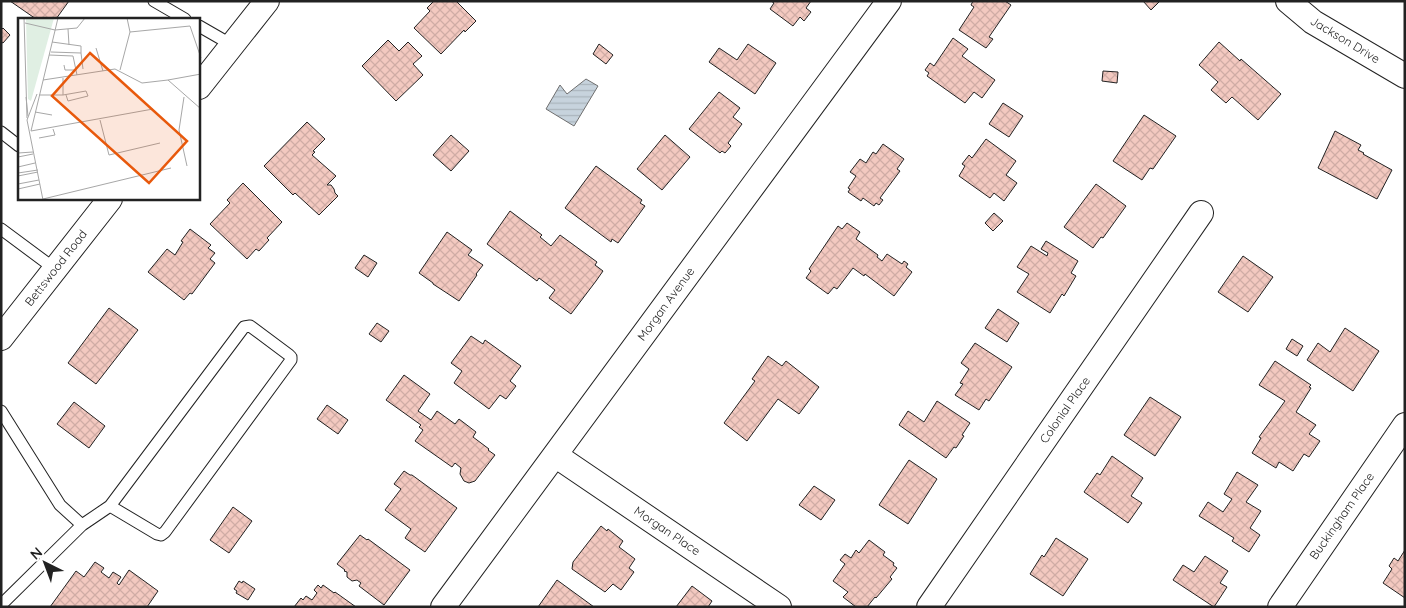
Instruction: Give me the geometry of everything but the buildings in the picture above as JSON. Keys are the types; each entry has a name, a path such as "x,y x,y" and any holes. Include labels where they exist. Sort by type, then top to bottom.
{"street":[{"path":"200,85 267,1"},
{"name":"Morgan Avenue","path":"443,607 889,1"},
{"name":"Jackson Drive","path":"1288,1 1313,22 1405,76"},
{"name":"Bettswood Road","path":"1,338 109,200"},
{"name":"Colonial Place","path":"929,607 1201,213"},
{"name":"Buckingham Place","path":"1280,607 1405,425"},
{"name":"Morgan Place","path":"555,455 778,607"}],"lane":[{"path":"154,1 183,18"},
{"path":"200,27 232,44"},
{"path":"1,132 18,145"},
{"path":"3,233 55,269"},
{"path":"1,605 82,525 110,506 244,327 250,326 289,354 291,360 165,532 161,535 158,534 110,506"},
{"path":"1,411 60,505 82,525"}],"shaded area":[{"path":"586,79 598,86 574,126 546,109 560,85 567,94"}]}
